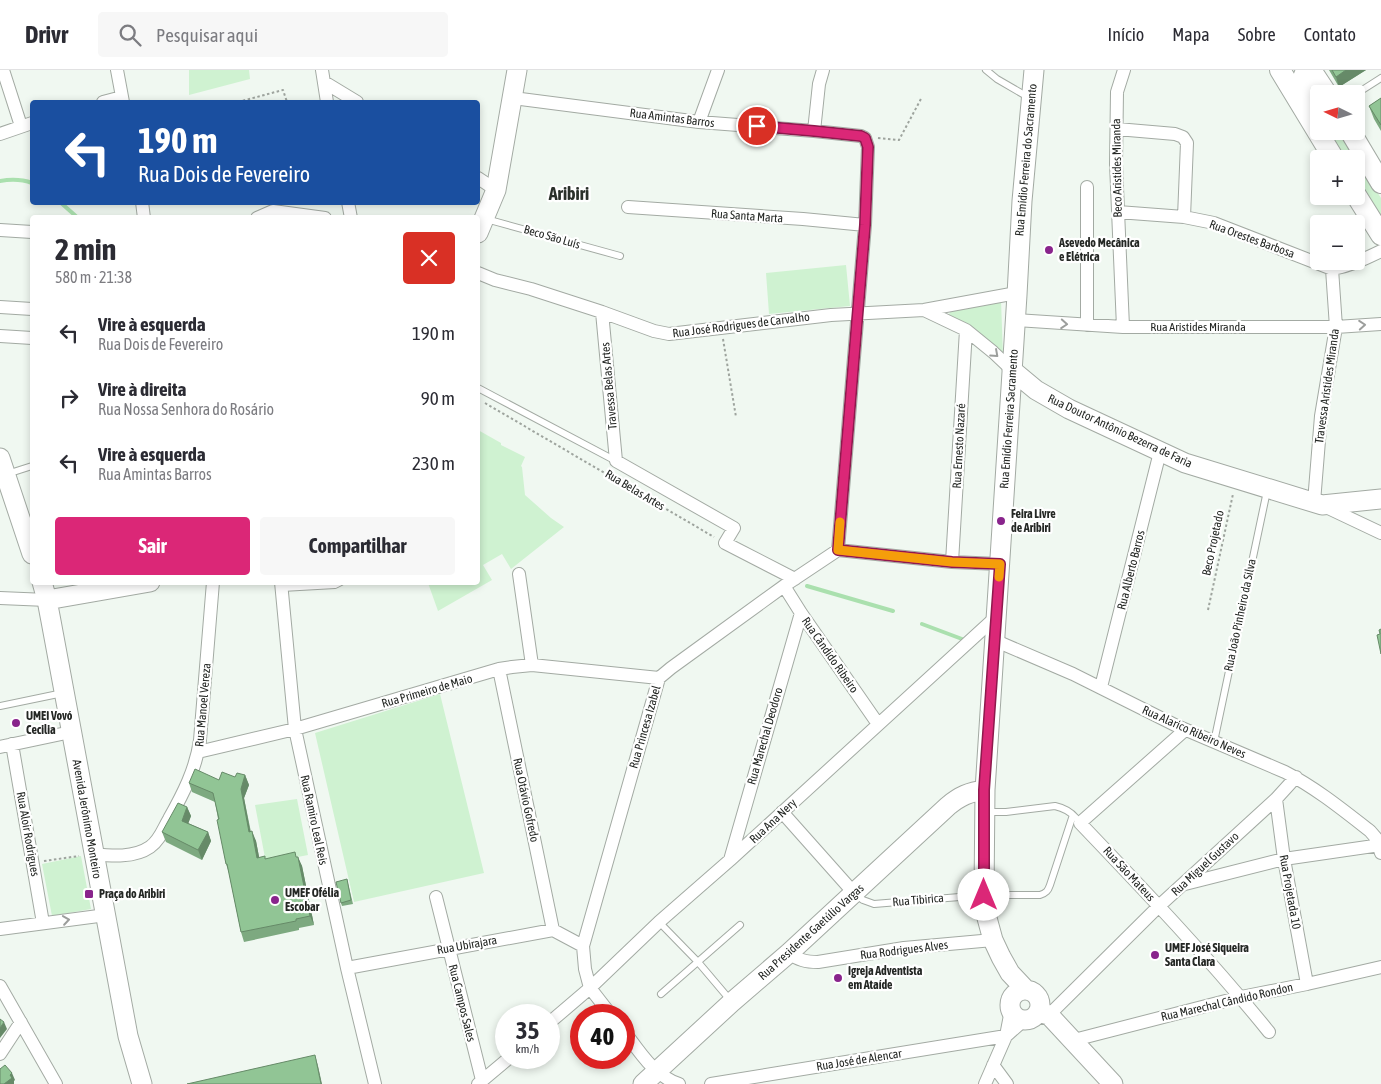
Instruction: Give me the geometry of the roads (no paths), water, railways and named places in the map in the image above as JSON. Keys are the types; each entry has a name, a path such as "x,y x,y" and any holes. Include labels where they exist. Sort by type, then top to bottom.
{"main road":[{"path":"1280,70 1329,150"},
{"path":"1300,103 1301,81 1307,70"},
{"path":"1312,70 1321,85"},
{"path":"1355,140 1381,183"},
{"path":"1363,205 1381,235"}],"street":[{"path":"0,134 27,125 3,70"},
{"path":"117,70 122,100"},
{"path":"481,226 496,190 517,70"},
{"path":"699,122 718,70"},
{"path":"814,131 819,84 823,70"},
{"name":"Rua Emídio Ferreira do Sacramento","path":"1019,250 1034,70"},
{"name":"Beco Aristides Miranda","path":"1123,327 1116,164 1117,92 1124,70"},
{"path":"323,76 327,100"},
{"path":"323,76 354,100"},
{"name":"Rua Amintas Barros","path":"513,98 699,122 861,136 865,138 868,147 865,225"},
{"path":"1117,129 1183,136 1187,143 1184,217"},
{"path":"480,179 496,190"},
{"path":"1087,186 1087,325"},
{"name":"Rua Santa Marta","path":"628,207 865,225"},
{"path":"264,215 273,211 303,215"},
{"name":"Rua Orestes Barbosa","path":"1118,212 1184,217 1214,224 1310,261"},
{"path":"865,225 838,550 952,562 1000,564"},
{"path":"0,230 30,232"},
{"name":"Rua Emídio Ferreira Sacramento","path":"1019,250 984,790 984,895 987,918 993,940 1027,1008"},
{"path":"1365,258 1381,251"},
{"name":"Travessa Aristides Miranda","path":"1318,504 1321,416 1336,327 1332,270"},
{"name":"Rua José Rodrigues de Carvalho","path":"480,274 602,312 654,331 669,334 857,312 924,310 1011,294 1017,295"},
{"path":"949,322 945,311 952,304"},
{"path":"0,307 30,309"},
{"name":"Rua José Rodrigues de Carvalho","path":"924,310 966,330 1012,370"},
{"name":"Travessa Belas Artes","path":"602,312 616,460"},
{"name":"Rua Aristides Miranda","path":"1015,320 1123,327 1336,327 1381,324"},
{"name":"Rua Ernesto Nazaré","path":"952,562 966,330"},
{"path":"0,336 30,338"},
{"name":"Rua Doutor Antônio Bezerra de Faria","path":"1012,370 1036,390 1069,409 1186,463 1318,504 1380,498"},
{"name":"Rua Alberto Barros","path":"1101,687 1160,452"},
{"name":"Rua Belas Artes","path":"616,460 734,528 725,543 789,583"},
{"path":"4,475 30,548"},
{"path":"1318,504 1381,534"},
{"name":"Rua Princesa Izabel","path":"590,988 585,969 583,946 659,678 670,668 838,550"},
{"path":"519,574 532,665"},
{"name":"Rua Cândido Ribeiro","path":"789,583 801,613 878,724"},
{"path":"0,598 44,591 115,585"},
{"name":"Rua Manoel Vereza","path":"93,854 122,856 138,853 149,848 159,840 188,783 198,752 213,585"},
{"name":"Rua Ramiro Leal Reis","path":"282,585 294,730 375,1084"},
{"name":"Avenida Jerônimo Monteiro","path":"44,591 128,1036 142,1084"},
{"name":"Rua Marechal Deodoro","path":"730,860 801,613"},
{"name":"Rua Ana Nery","path":"560,1014 996,617"},
{"name":"Rua Alarico Ribeiro Neves","path":"994,642 1003,644 1073,674 1185,730 1296,777 1315,788 1370,831 1376,838 1380,848"},
{"name":"Rua Primeiro de Maio","path":"198,752 294,730 512,667 532,665 659,678"},
{"name":"Rua Otávio Gofredo","path":"499,670 553,930"},
{"path":"1077,819 1185,730"},
{"path":"6,745 71,732"},
{"name":"Rua Aloir Rodrigues","path":"6,745 33,863 43,923"},
{"name":"Rua Miguel Gustavo","path":"1027,1008 1159,906 1276,799 1296,777"},
{"name":"Rua Presidente Gaetúlio Vargas","path":"650,1078 960,796 973,791 984,790"},
{"name":"Rua Projetada 10","path":"1276,799 1284,859 1307,984"},
{"path":"782,812 854,893"},
{"name":"Rua São Mateus","path":"1077,819 1159,906 1241,997 1269,1032"},
{"path":"1183,884 1284,859 1380,848"},
{"name":"Rua Campos Sales","path":"436,897 480,1082"},
{"path":"0,930 106,914"},
{"path":"553,930 583,946"},
{"name":"Rua Ubirajara","path":"347,968 553,930"},
{"name":"Rua Rodrigues Alves","path":"789,953 806,962 818,962 904,948 993,940"},
{"name":"Rua Marechal Cândido Rondon","path":"1074,1040 1241,997 1381,967"},
{"path":"0,986 56,1084"},
{"path":"590,988 602,1004"},
{"path":"985,1084 1006,1036 1027,1008 1074,1040 1113,1084"},
{"path":"0,1054 21,1022"},
{"name":"Rua José de Alencar","path":"712,1084 1006,1036"},
{"path":"635,1051 650,1078 678,1084"},
{"path":"993,1065 1007,1084"},
{"path":"480,1082 496,1069"}],"lane":[{"path":"986,70 997,79 1032,98"},
{"path":"1365,88 1381,78"},
{"name":"Beco São Luís","path":"481,226 620,256"},
{"name":"Rua Belas Artes","path":"480,389 616,460"},
{"path":"4,475 30,467"},
{"name":"Rua João Pinheiro da Silva","path":"1214,742 1268,489"},
{"path":"282,585 335,585"},
{"path":"0,706 64,693"},
{"path":"984,812 1006,812 1055,806 1069,811 1077,819"},
{"name":"Rua Tibirica","path":"854,893 863,900 874,904 984,895 1040,894 1047,891 1077,819"},
{"path":"659,922 698,962 732,1002"},
{"path":"661,994 740,925"}],"waterway":[{"path":"0,181 16,180 30,182"},
{"path":"63,205 75,215"},
{"path":"807,586 893,611"},
{"path":"922,624 962,639"}],"place":[{"name":"Asevedo Mecânica e Elétrica","path":"1049,250"},
{"name":"Feira Livre de Aribiri","path":"1001,521"},
{"name":"UMEI Vovó Cecilia","path":"16,723"},
{"name":"Praça do Aribiri","path":"89,894"},
{"name":"UMEF Ofélia Escobar","path":"275,900"},
{"name":"UMEF José Siqueira Santa Clara","path":"1155,955"},
{"name":"Igreja Adventista em Ataíde","path":"838,978"}],"district":[{"name":"Aribiri","path":"569,193"}]}
